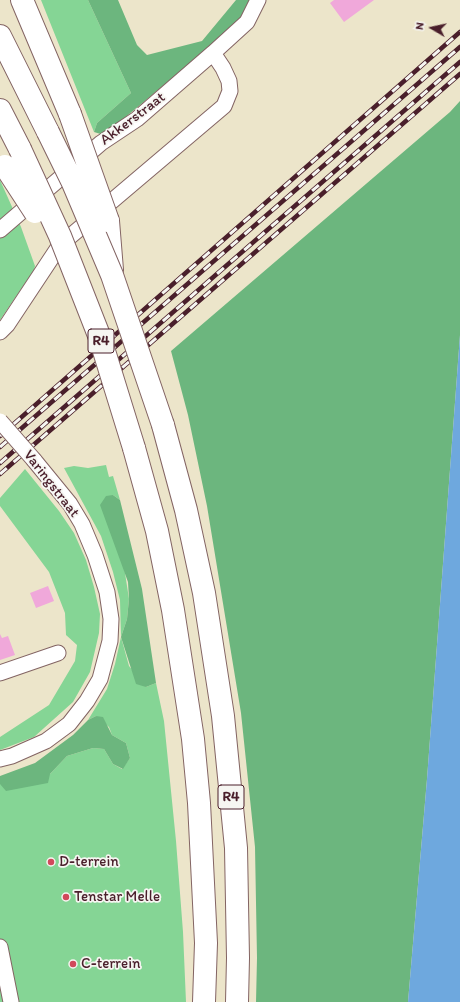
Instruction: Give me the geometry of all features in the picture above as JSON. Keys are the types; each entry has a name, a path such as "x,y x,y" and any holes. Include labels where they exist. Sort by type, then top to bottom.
{"highway":[{"path":"22,0 70,114 108,221 112,275"},
{"name":"R4","path":"0,36 73,183 112,275 163,425 186,510 204,593 223,716 236,848 238,958 237,1002"},
{"name":"R4","path":"0,110 20,149 60,236 100,338 134,448 157,531 173,610 193,740 199,803 206,935 204,1002"},
{"path":"3,163 36,212 60,236"}],"street":[{"name":"Akkerstraat","path":"0,230 101,143 137,119 213,53 247,22 258,0"},
{"path":"0,332 7,325 60,245 224,106 230,92 229,81 223,68 213,53"},
{"name":"Varingstraat","path":"0,421 70,504 82,524 95,555 107,592 111,619 110,641 100,679 87,701 69,724 46,741 12,756 0,759"},
{"path":"0,673 58,653"},
{"path":"0,948 11,1002"}],"green space":[{"path":"41,0 88,0 131,93 97,123 94,132"},
{"path":"88,0 118,0 137,45 147,55 202,41 236,0 251,0 241,19 224,35 104,135 94,132 97,123 131,93"},
{"path":"460,101 460,335 427,779 408,1002 256,1002 257,958 255,847 241,713 207,506 188,415 171,351 450,112"},
{"path":"0,180 21,227 35,266 34,270 0,320"},
{"path":"106,465 109,477 113,476 120,500 113,495 129,599 127,619 121,637 120,600 113,572 101,536 64,468 74,466 88,468"},
{"path":"25,469 59,511 74,533 86,560 94,587 100,614 99,633 90,672 73,702 34,737 0,750 0,737 49,705 75,661 77,645 66,635 65,613 49,572 0,506 0,498"},
{"path":"113,495 120,500 142,589 156,683 146,687 136,684 121,637 127,619 129,599 128,582 100,505 106,496"},
{"name":"Tenstar Melle","path":"121,637 129,666 146,687 156,683 164,721 176,841 183,932 186,1002 0,1002 0,784 50,774 67,756 93,748 104,749 113,764 122,769 130,758 126,743 112,735 109,727 96,716 88,720 107,689 115,664"},
{"path":"96,716 103,717 112,735 126,743 130,758 123,769 113,764 104,749 93,748 67,756 50,774 48,783 6,791 0,784 0,776 35,763 73,735 88,720"}],"water":[{"path":"460,335 460,1002 408,1002 427,779"}],"building":[{"path":"334,0 374,0 344,22 330,3"},
{"path":"48,586 54,601 36,608 30,593"},
{"path":"0,634 2,638 8,636 15,655 0,660"}],"railway":[{"path":"0,436 460,32"},
{"path":"0,447 460,47"},
{"path":"0,463 460,62"},
{"path":"0,474 460,74"}],"place":[{"name":"D-terrein","path":"51,862"},
{"name":"Tenstar Melle","path":"66,897"},
{"name":"C-terrein","path":"73,964"}]}
